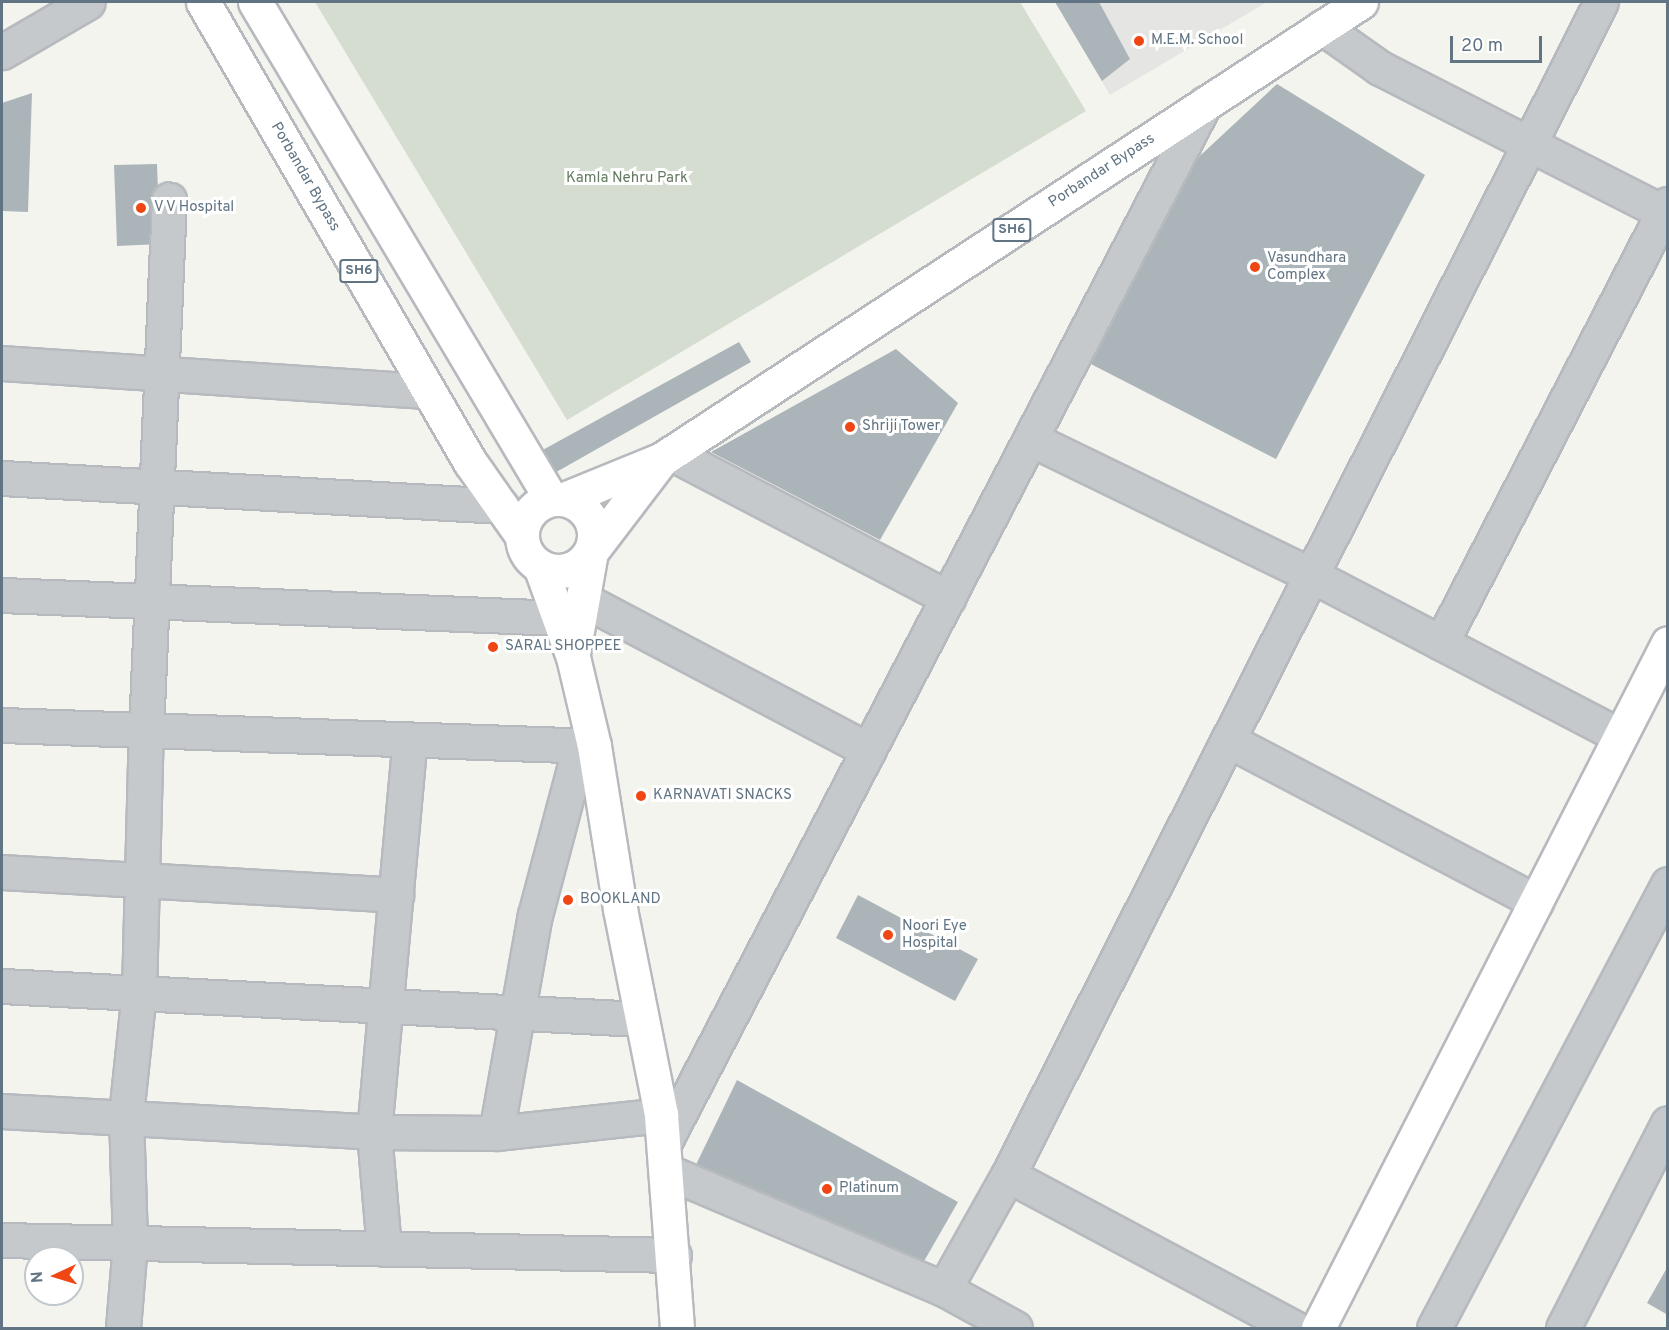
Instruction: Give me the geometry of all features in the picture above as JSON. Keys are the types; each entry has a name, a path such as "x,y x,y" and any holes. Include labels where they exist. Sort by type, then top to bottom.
{"main road":[{"name":"Porbandar Bypass","path":"203,2 470,462 522,536"},
{"path":"255,2 558,499 584,510 591,519 594,530 591,552 571,608 573,657 587,746 664,1143 674,1255 677,1329"},
{"name":"Porbandar Bypass","path":"667,456 1361,2"},
{"name":"SH6","path":"667,456 591,552 573,569 562,572 540,566 530,559 522,536 530,512 667,456"},
{"path":"540,566 571,608"},
{"path":"1318,1329 1668,643"}],"street":[{"path":"2,52 88,2"},
{"path":"944,1289 1008,1175 1600,2"},
{"path":"1322,27 1380,68 1666,210 1441,643"},
{"path":"664,1143 1205,103"},
{"path":"123,1329 130,1242 126,1115 139,992 146,731 169,199"},
{"path":"2,363 428,391"},
{"path":"1030,439 1311,575 1620,736"},
{"path":"667,456 948,598"},
{"path":"2,478 501,506"},
{"path":"2,595 151,601 571,608 869,750"},
{"path":"2,725 587,746 535,915 496,1133"},
{"path":"384,1249 374,1132 411,740"},
{"path":"1228,740 1536,902"},
{"path":"2,872 396,895"},
{"path":"1434,1329 1668,884"},
{"path":"2,986 641,1019"},
{"path":"2,1111 126,1115 374,1132 496,1133 664,1143 944,1289 998,1324"},
{"path":"1563,1329 1668,1122"},
{"path":"1008,1175 1294,1329"},
{"path":"2,1240 674,1255"}],"shaded area":[{"name":"M.E.M. School","path":"1055,2 1267,2 1110,95"}],"green space":[{"name":"Kamla Nehru Park","path":"315,2 1020,2 1086,111 567,420"}],"building":[{"path":"1055,2 1099,2 1130,59 1102,81"},
{"name":"Vasundhara Complex","path":"1277,84 1425,175 1276,459 1083,360 1188,167"},
{"path":"32,93 28,212 2,211 2,103"},
{"path":"157,164 160,244 117,246 114,165"},
{"path":"739,342 751,362 551,475 539,452"},
{"name":"Shriji Tower","path":"896,349 958,403 880,540 711,452"},
{"path":"858,895 978,959 955,1001 836,938"},
{"name":"Platinum","path":"737,1080 958,1202 915,1277 691,1175"},
{"path":"1668,1266 1668,1315 1647,1303"}],"place":[{"name":"M.E.M. School","path":"1139,41"},
{"name":"V V Hospital","path":"141,208"},
{"name":"Vasundhara Complex","path":"1255,267"},
{"name":"Shriji Tower","path":"850,427"},
{"name":"SARAL SHOPPEE","path":"493,647"},
{"name":"KARNAVATI SNACKS","path":"641,796"},
{"name":"BOOKLAND","path":"568,900"},
{"name":"Noori Eye Hospital","path":"888,935"},
{"name":"Platinum","path":"827,1189"}]}
